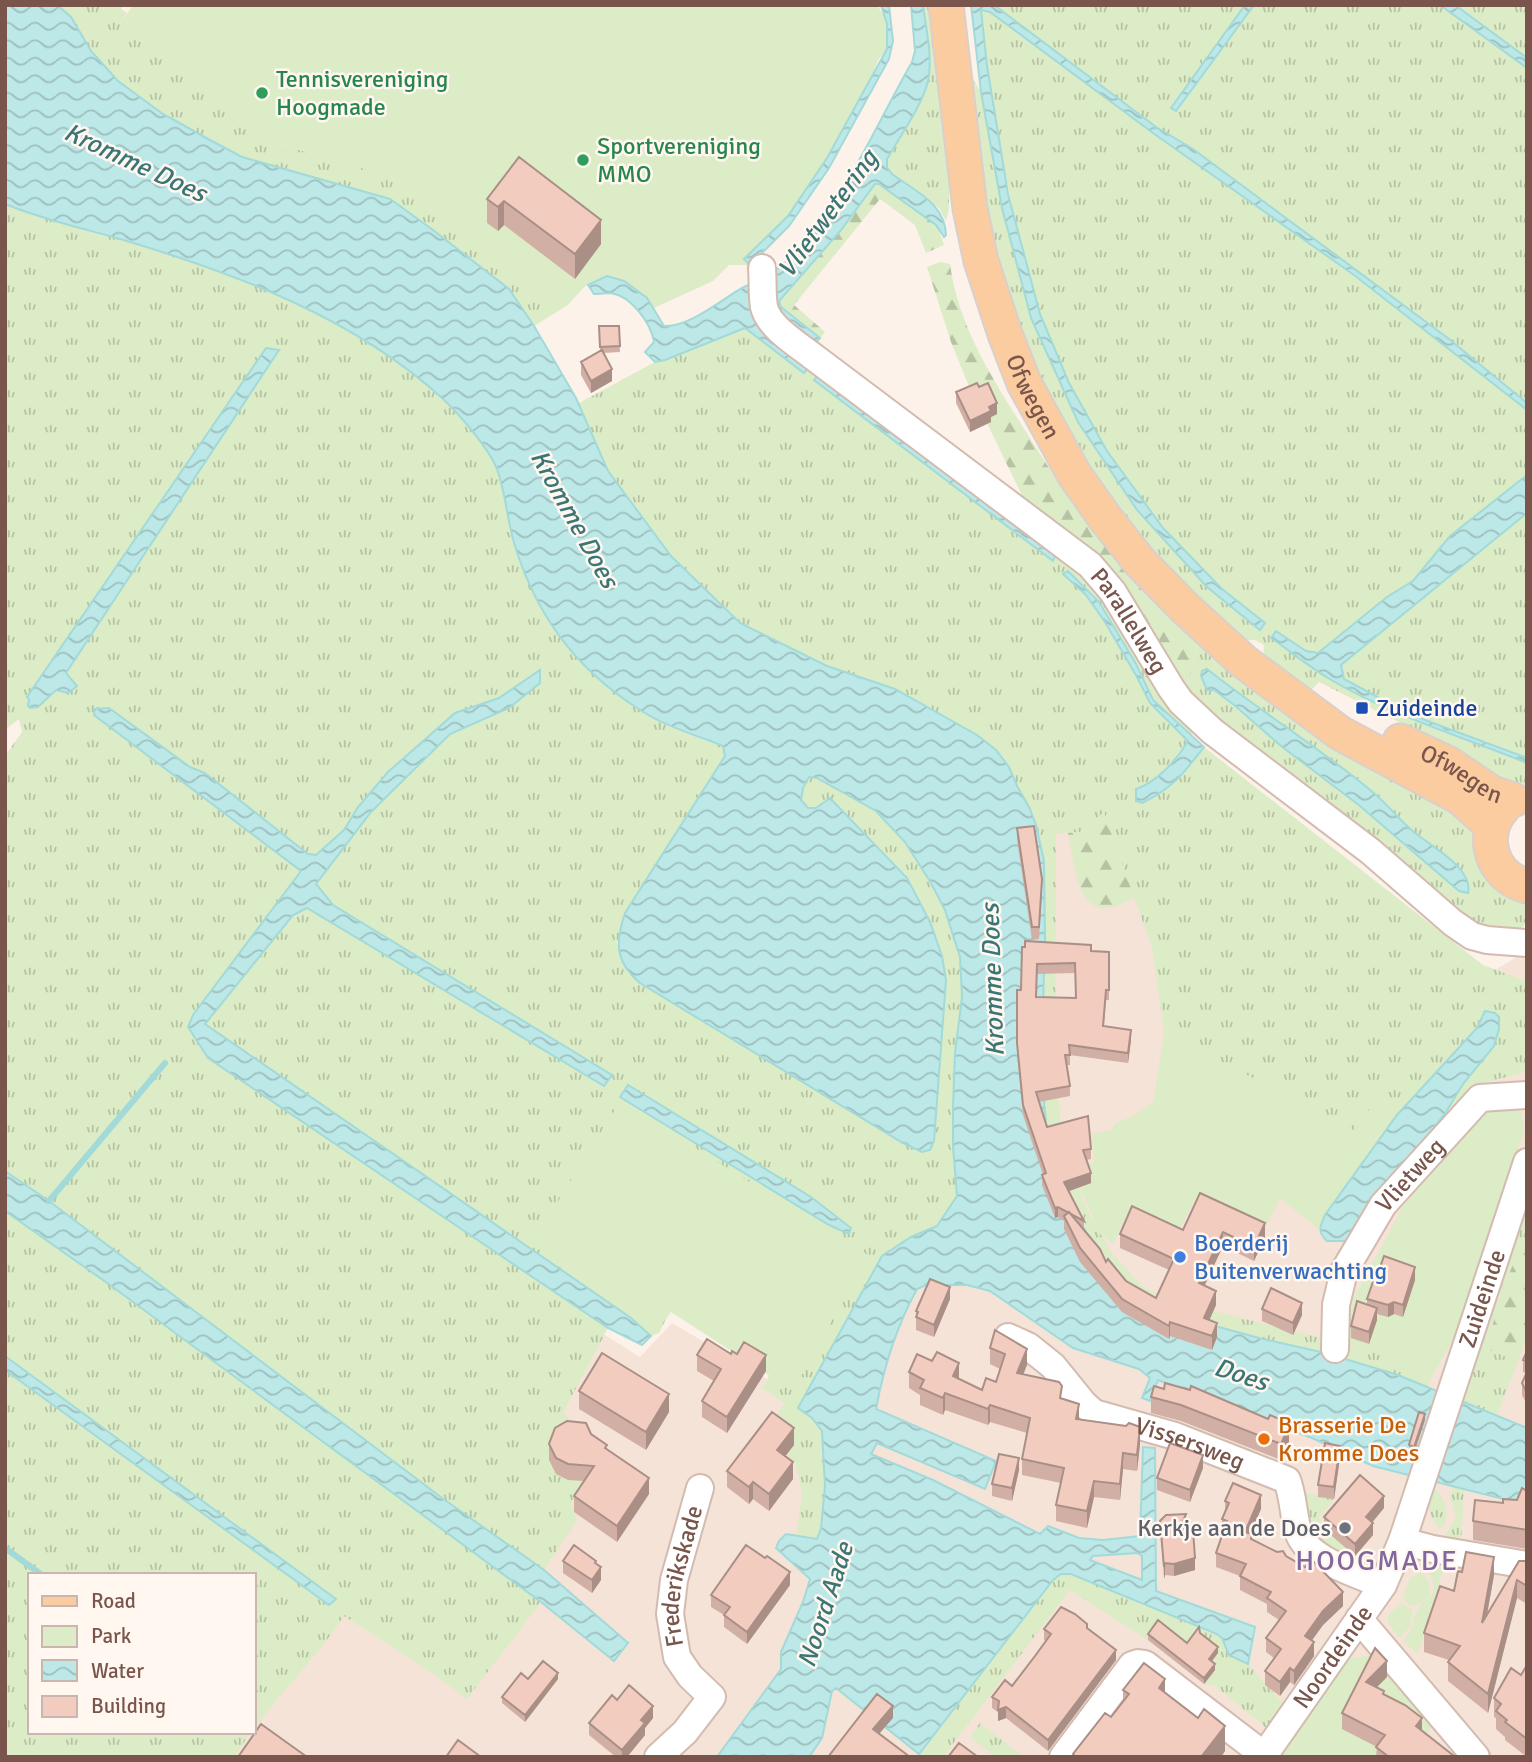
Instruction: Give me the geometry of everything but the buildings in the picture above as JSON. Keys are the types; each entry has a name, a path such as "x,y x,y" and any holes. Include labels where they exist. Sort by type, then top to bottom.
{"main road":[{"name":"Ofwegen","path":"946,5 970,209 981,261 1024,383 1073,474 1140,562 1243,661 1340,733 1461,799 1492,826"},
{"name":"Ofwegen","path":"1294,698 1409,744 1449,764 1492,793 1520,797"},
{"path":"1520,797 1500,811 1492,826 1490,845 1496,864 1510,879 1527,886"}],"street":[{"name":"Parallelweg","path":"762,273 764,306 775,325 1090,565 1113,592 1181,702 1212,730 1370,851 1453,923 1472,936 1527,943"},
{"name":"Vlietweg","path":"1335,1349 1336,1306 1344,1271 1383,1205 1479,1098 1527,1095"},
{"name":"Zuideinde","path":"1450,1395 1527,1162"},
{"name":"Vissersweg","path":"1008,1337 1028,1346 1053,1366 1094,1413 1175,1436 1287,1480 1300,1536 1321,1559 1382,1586"},
{"name":"Noordeinde","path":"1264,1756 1382,1586 1402,1541 1450,1395"},
{"name":"Frederikskade","path":"658,1757 685,1732 712,1697 690,1676 677,1657 670,1614 674,1580 700,1488"},
{"path":"1402,1541 1527,1565"},
{"path":"1359,1619 1476,1757"},
{"path":"1063,1757 1132,1665 1138,1663 1145,1664 1264,1756"}],"shaded area":[{"path":"1107,786 1466,987 1527,951 1527,1757 228,1757 245,1734 256,1734 256,1721 349,1600 454,1676 545,1555 473,1501 584,1322 640,1357 672,1323 794,1395 1016,826"}],"green space":[{"path":"57,5 123,5 121,9 127,13 120,24 275,143 396,178 568,305 534,326 509,289 390,199 242,157 163,114 118,81 91,51 71,17"},
{"name":"Sportvereniging MMO","path":"133,5 877,5 889,23 887,49 878,60 858,115 821,178 781,232 747,265 729,265 713,281 652,309 633,287 606,278 587,285 568,305 396,178 275,143 120,24"},
{"path":"923,5 934,5 949,147 949,209 946,221 939,208 887,168 887,159 916,111 928,81 929,53"},
{"path":"980,5 1527,5 1527,475 1450,536 1413,581 1387,597 1341,665 1527,513 1527,785 1511,787 1479,777 1484,765 1319,682 1311,690 1263,660 1264,645 1255,640 1238,641 1150,558 1033,382 987,234 968,71 981,92 1008,236 1018,228 995,118"},
{"path":"875,183 879,183 937,225 944,245 926,253 915,225 880,199 794,305 825,332 820,338 781,307 779,301 841,230"},
{"path":"5,204 50,220 169,254 294,302 371,344 408,370 449,405 493,460 502,488 514,546 524,573 536,599 566,644 603,683 650,716 723,746 725,756 617,942 628,973 640,983 903,1143 946,980 942,956 930,922 907,878 830,798 816,808 808,808 801,800 803,788 809,777 817,778 876,811 905,842 931,883 945,910 960,957 962,997 955,1053 953,1106 957,1196 937,1226 911,1237 882,1256 799,1408 812,1418 822,1431 825,1486 818,1539 796,1536 802,1494 795,1462 764,1435 785,1403 762,1388 771,1373 670,1311 659,1333 651,1336 631,1318 205,1024 293,915 307,908 603,1086 612,1075 333,905 301,871 193,1015 188,1027 208,1058 608,1328 563,1413 612,1453 571,1503 577,1520 544,1570 442,1498 49,1201 5,1171 5,756 22,732 19,719 5,730","holes":["266,348 279,350 66,674 77,687 56,690 38,707 27,696","109,708 308,854 315,855 301,870 207,799","628,1085 811,1197 849,1233 829,1225 621,1098"]},
{"path":"940,262 950,264 960,307 987,368 1059,483 1123,568 1171,619 1198,642 1185,693 1028,508 968,384 951,342 927,267"},
{"path":"745,328 804,373 811,364 820,373 814,380 1053,560 1050,545 1086,569 1196,727 1174,763 1143,787 1179,779 1204,747 1483,965 1527,981 1527,1070 1476,1087 1446,1112 1463,1084 1485,1011 1477,1028 1397,1115 1373,1104 1355,1131 1164,1032 1152,947 1104,813 1080,832 1056,834 1055,1061 1063,1145 1087,1210 1111,1252 1142,1286 1169,1300 1365,1349 1432,1377 1428,1388 1398,1375 1325,1353 1175,1315 1150,1304 1102,1259 1081,1224 1056,1165 1046,1123 1041,1069 1045,939 1044,861 1029,807 1009,767 977,735 895,689 827,666 740,624 671,556 608,471 579,403 655,362"},
{"path":"1198,642 1464,807 1527,908 1527,920 1520,931 1466,925 1185,693","holes":["1207,669 1376,795 1412,831 1450,859 1465,875 1470,886 1281,746 1214,690"]},
{"path":"1104,812 1134,897 1115,906 1101,908 1091,903 1083,893 1068,833 1080,832"},
{"path":"1164,1032 1355,1131 1373,1104 1397,1115 1325,1215 1319,1229 1280,1198 1264,1230 1196,1198 1175,1237 1127,1215 1113,1244 1100,1234 1072,1169 1094,1163 1092,1134 1113,1130 1114,1124 1133,1116 1153,1102"},
{"path":"620,1102 868,1255 793,1391 671,1312 659,1328 532,1243"},
{"path":"1492,1107 1521,1108 1524,1131 1452,1341 1432,1377 1342,1342 1355,1295 1404,1205 1461,1138"},
{"path":"1527,1188 1527,1232 1500,1295 1495,1279"},
{"path":"5,1211 541,1602 467,1699 344,1616 256,1726 256,1573 28,1573 28,1734 250,1734 234,1757 5,1757 5,1370 329,1604 335,1599 5,1356"},
{"path":"1527,1232 1527,1334 1518,1362 1487,1349 1500,1295"},
{"path":"1500,1295 1487,1348 1518,1362 1496,1417 1458,1401 1475,1350"},
{"path":"1453,1486 1464,1490 1461,1546 1444,1538 1456,1517 1450,1497"},
{"path":"1434,1488 1441,1496 1446,1510 1445,1525 1438,1528 1429,1508"},
{"path":"1304,1492 1334,1499 1318,1518 1327,1526 1325,1529 1355,1556 1351,1562 1330,1549 1317,1534 1312,1526"},
{"path":"1445,1564 1418,1654 1403,1641 1420,1606 1433,1592 1433,1582 1429,1574 1433,1565"},
{"path":"1060,1573 1071,1574 1217,1634 1222,1638 1229,1655 1248,1664 1288,1709 1270,1731 1214,1685 1204,1684 1158,1627 1148,1640 1070,1590 943,1757 918,1757"},
{"path":"1422,1573 1427,1578 1430,1594 1423,1602 1411,1606 1403,1595 1411,1577"},
{"path":"1402,1603 1413,1610 1410,1627 1399,1638 1388,1623 1388,1615"},
{"path":"1374,1655 1432,1727 1408,1757 1276,1757 1346,1659"},
{"path":"980,1723 1024,1757 995,1757 970,1737"}],"water":[{"path":"5,5 57,5 71,17 91,51 118,81 163,114 242,157 390,199 509,289 576,398 608,471 671,556 740,623 827,666 895,689 977,735 996,750 1009,767 1036,825 1044,861 1045,939 1041,1069 1046,1123 1056,1165 1081,1224 1102,1259 1126,1287 1175,1315 1325,1353 1398,1375 1527,1428 1527,1505 1373,1466 1312,1438 1158,1380 1150,1401 1142,1398 1150,1378 1139,1369 1073,1348 990,1291 967,1285 926,1285 917,1289 897,1332 876,1409 996,1461 985,1489 877,1443 871,1454 933,1480 1040,1534 1048,1526 1079,1538 1103,1540 1140,1536 1143,1447 1155,1448 1156,1591 1255,1627 1248,1664 1229,1655 1222,1638 1217,1634 1071,1574 1061,1574 1053,1580 919,1754 836,1688 832,1691 822,1738 809,1757 717,1757 781,1669 781,1652 810,1579 776,1548 786,1534 817,1539 821,1528 825,1486 822,1431 812,1418 798,1408 882,1256 911,1237 937,1226 957,1196 953,1106 955,1053 962,997 960,957 945,910 905,842 876,811 817,778 809,777 801,800 808,808 816,808 830,798 907,878 930,922 942,956 946,980 934,1141 930,1150 922,1152 640,983 626,967 619,951 625,913 725,756 723,746 650,716 603,683 566,644 536,599 525,573 512,536 493,460 449,405 408,370 371,344 294,302 169,254 50,220 5,204","holes":["1137,1553 1142,1556 1142,1580 1090,1560 1093,1556"]},
{"path":"881,5 889,5 893,41 889,59 829,168 789,226 750,265 744,259 788,216 827,158 887,49 887,24"},
{"name":"Vlietwetering","path":"911,5 923,5 930,63 928,81 910,121 887,159 887,168 935,206 941,214 946,235 944,237 936,225 879,184 875,184 841,230 779,301 781,307 820,338 816,342 797,329 811,364 804,373 745,328 655,362 645,352 654,342 649,327 633,305 611,293 594,294 588,285 607,276 624,281 647,298 664,326 684,322 744,287 771,278 773,272 794,254 814,231 833,204 912,62 915,51"},
{"path":"971,5 994,5 1156,127 1193,149 1449,339 1527,403 1527,410 1354,275 1153,133 990,12 981,10 987,66 1008,194 1040,314 1069,383 1107,451 1163,528 1222,589 1265,623 1260,630 1207,587 1137,510 1078,422 1031,318 1002,208 981,92"},
{"path":"1245,5 1254,5 1176,111 1171,108"},
{"path":"1440,5 1455,5 1527,58 1527,68"},
{"path":"266,348 279,350 66,673 77,686 68,693 56,690 38,707 30,708 27,697"},
{"path":"820,373 1050,545 1055,556 1053,561 814,380"},
{"path":"1527,475 1527,513 1341,665 1344,679 1409,714 1527,758 1527,763 1376,703 1313,669 1271,638 1276,631 1306,651 1318,653 1387,597 1413,581 1450,536"},
{"path":"1068,571 1099,602 1135,662 1153,700 1204,747 1177,779 1162,792 1142,803 1136,801 1136,789 1166,770 1188,741 1150,703 1105,622 1086,595 1063,574"},
{"path":"1207,669 1375,794 1409,828 1458,866 1468,884 1468,893 1459,891 1360,806 1281,746 1234,705 1214,690 1207,690 1201,676 1202,671"},
{"path":"540,670 540,683 509,708 450,734 371,812 316,884 333,905 612,1075 604,1086 307,908 293,915 205,1024 631,1318 651,1336 642,1345 608,1328 208,1058 188,1027 193,1015 301,871 94,715 95,709 109,708 190,767 205,773 308,854 316,855 344,830 358,807 388,772 455,713 499,698"},
{"path":"1485,1011 1495,1013 1499,1017 1494,1046 1345,1241 1327,1241 1320,1229 1325,1215 1397,1115 1477,1028"},
{"path":"628,1085 811,1197 851,1228 849,1234 829,1225 620,1097"},
{"path":"5,1171 49,1201 442,1498 544,1570 628,1643 614,1661 541,1602 5,1211"},
{"path":"5,1356 336,1599 329,1605 5,1370"}],"waterway":[{"path":"49,1201 165,1063"},
{"path":"5,1548 39,1573"}],"place":[{"name":"Tennisvereniging Hoogmade","path":"262,93"},
{"name":"Sportvereniging MMO","path":"583,160"},
{"name":"Zuideinde","path":"1362,708"},
{"name":"Boerderij Buitenverwachting","path":"1180,1257"},
{"name":"Brasserie De Kromme Does","path":"1264,1439"},
{"name":"Kerkje aan de Does","path":"1345,1528"}],"district":[{"name":"HOOGMADE","path":"1377,1561"}],"water label":[{"name":"Kromme Does","path":"135,163"},
{"name":"Kromme Does","path":"574,519"},
{"name":"Kromme Does","path":"993,980"},
{"name":"Does","path":"1241,1375"},
{"name":"Noord Aade","path":"826,1605"}]}
